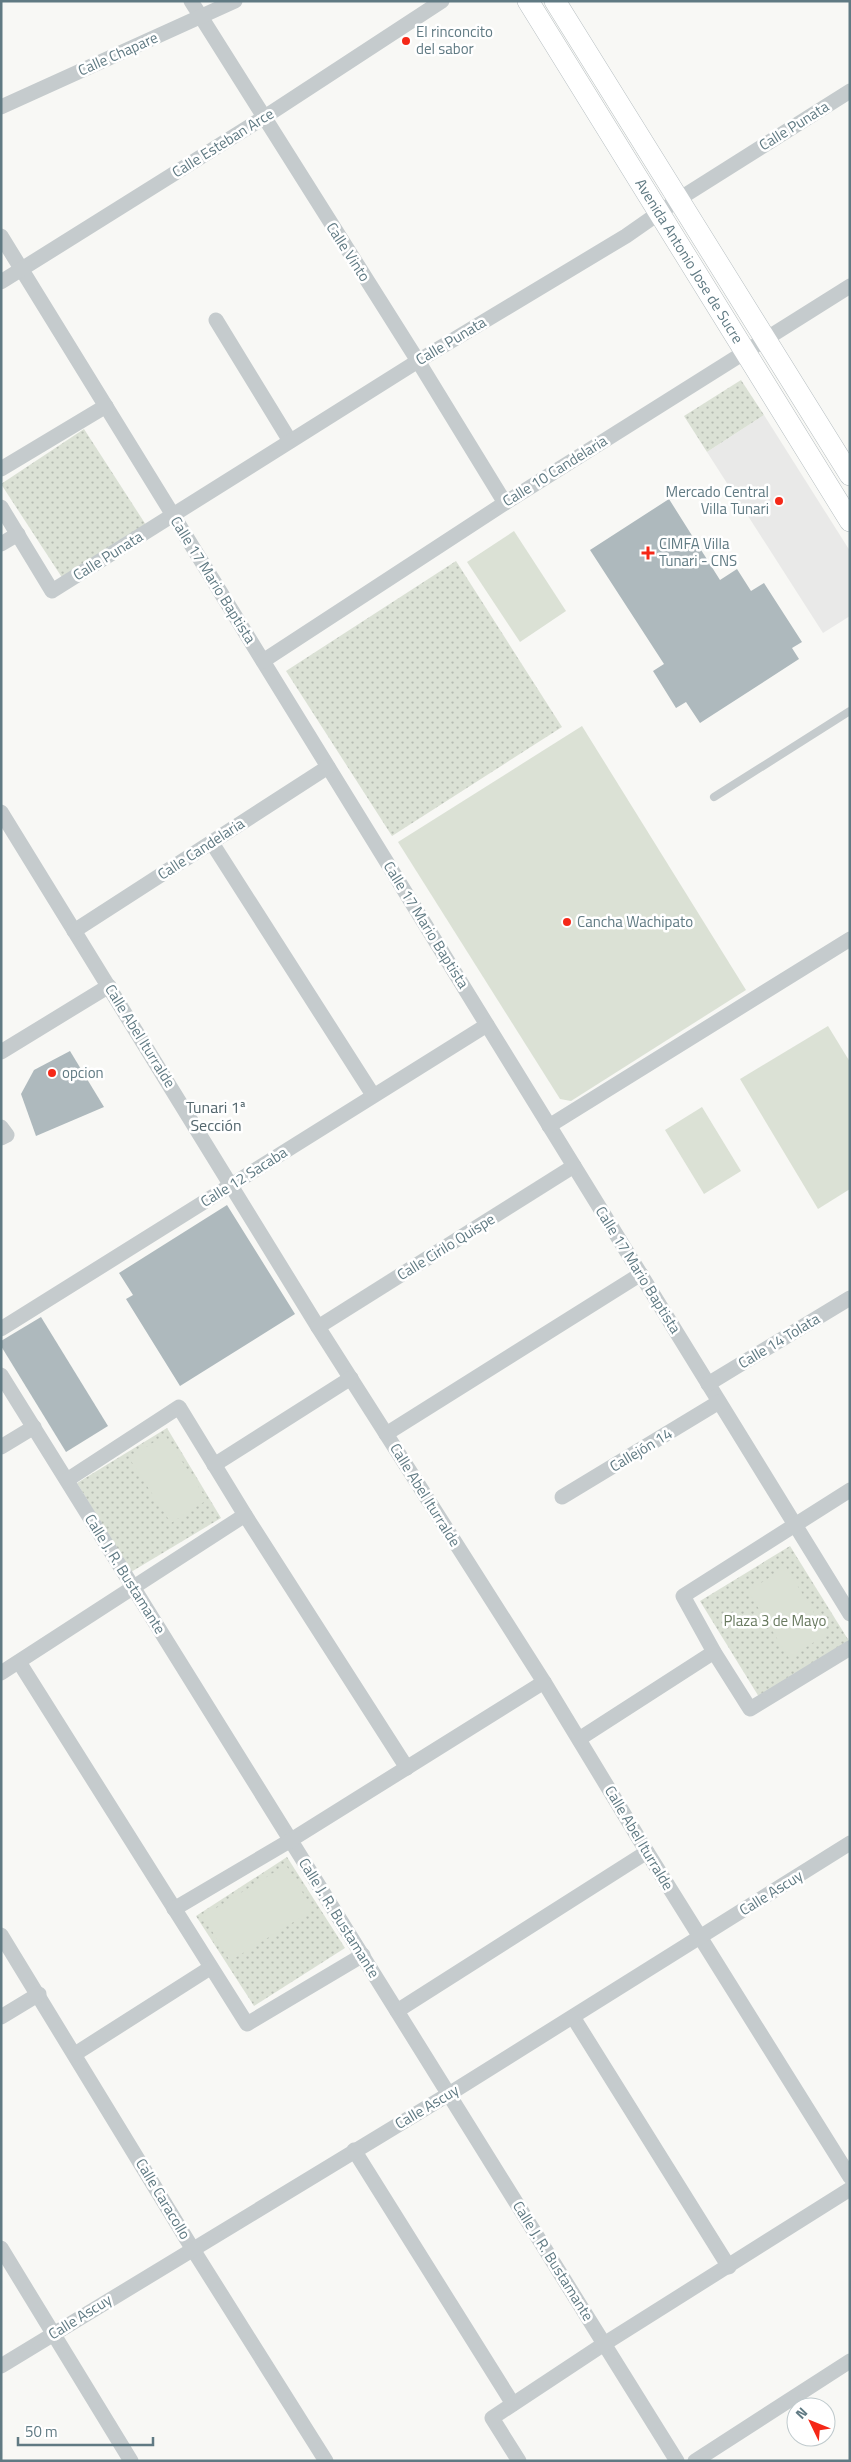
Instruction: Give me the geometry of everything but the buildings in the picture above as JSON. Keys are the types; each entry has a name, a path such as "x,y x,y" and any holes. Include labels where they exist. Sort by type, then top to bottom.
{"main road":[{"name":"Avenida Antonio Jose de Sucre","path":"528,1 850,521"},
{"name":"Avenida Antonio Jose de Sucre","path":"555,1 850,474"}],"street":[{"name":"Calle Vinto","path":"191,1 263,118 418,361 505,503"},
{"name":"Calle Chapare","path":"1,106 236,1"},
{"name":"Calle Esteban Arce","path":"1,282 263,118 442,1"},
{"name":"Calle Punata","path":"18,534 52,591 418,361 626,236 850,91"},
{"name":"Calle 17 Mario Baptista","path":"1,236 850,1614"},
{"name":"Calle 10 Candelaria","path":"263,662 505,503 850,286"},
{"path":"216,320 290,441"},
{"path":"1,469 106,406"},
{"path":"1,507 18,534 1,544"},
{"name":"Calle Candelaria","path":"74,931 328,767"},
{"name":"Calle Abel Iturralde","path":"1,812 318,1327 544,1682 647,1852 850,2177"},
{"path":"212,843 372,1094"},
{"path":"549,1126 850,939"},
{"path":"1,1052 108,986"},
{"name":"Calle 12 Sacaba","path":"1,1330 372,1094 487,1025"},
{"path":"1,1127 7,1135 1,1138"},
{"name":"Calle Cirilo Quispe","path":"318,1327 574,1166"},
{"path":"386,1434 640,1274"},
{"name":"Calle 14 Tolata","path":"708,1384 850,1298"},
{"name":"Calle J. R. Bustamante","path":"1,1374 676,2460"},
{"path":"214,1465 351,1378"},
{"name":"Callejón 14","path":"562,1498 719,1402"},
{"path":"67,1480 179,1408 407,1768"},
{"path":"1,1447 34,1426"},
{"path":"850,1490 683,1596 714,1652 750,1709 850,1648"},
{"path":"1,1672 245,1515"},
{"path":"579,1739 714,1652"},
{"path":"19,1662 247,2024 362,1955"},
{"path":"174,1909 291,1840 544,1682"},
{"name":"Calle Ascuy","path":"1,2366 192,2248 449,2094 850,1843"},
{"path":"397,2011 647,1852"},
{"name":"Calle Caracollo","path":"1,1935 39,1994 192,2248 326,2461"},
{"path":"75,2054 210,1968"},
{"path":"1,2017 39,1994"},
{"path":"573,2017 729,2266"},
{"path":"354,2150 513,2404"},
{"path":"519,2461 492,2418 604,2344 850,2189"},
{"path":"1,2248 131,2461"},
{"path":"695,2461 850,2361"}],"lane":[{"path":"714,797 850,711"}],"shaded area":[{"name":"Mercado Central Villa Tunari","path":"764,415 850,551 850,616 823,633 707,452"}],"green space":[{"path":"741,380 764,415 707,452 684,416"},
{"path":"84,429 146,525 63,579 1,484"},
{"path":"514,531 566,611 520,642 467,562"},
{"path":"456,561 562,727 392,836 286,671"},
{"name":"Cancha Wachipato","path":"582,726 746,990 571,1101 560,1099 398,842"},
{"path":"828,1026 850,1062 850,1189 818,1209 740,1079"},
{"path":"702,1107 741,1171 704,1194 665,1130"},
{"path":"167,1428 221,1518 131,1572 77,1483"},
{"path":"165,1435 207,1500 171,1523 129,1458"},
{"name":"Plaza 3 de Mayo","path":"790,1546 849,1641 759,1697 700,1601"},
{"path":"786,1567 827,1634 789,1658 748,1591"},
{"path":"287,1857 345,1948 254,2006 196,1916"},
{"path":"286,1865 313,1910 230,1961 203,1916"}],"place":[{"name":"El rinconcito del sabor","path":"406,41"},
{"name":"Mercado Central Villa Tunari","path":"779,501"},
{"name":"CIMFA Villa Tunari - CNS","path":"648,553"},
{"name":"Cancha Wachipato","path":"567,922"},
{"name":"opcion","path":"52,1073"}],"district":[{"name":"Tunari 1ª Sección","path":"216,1116"}]}
